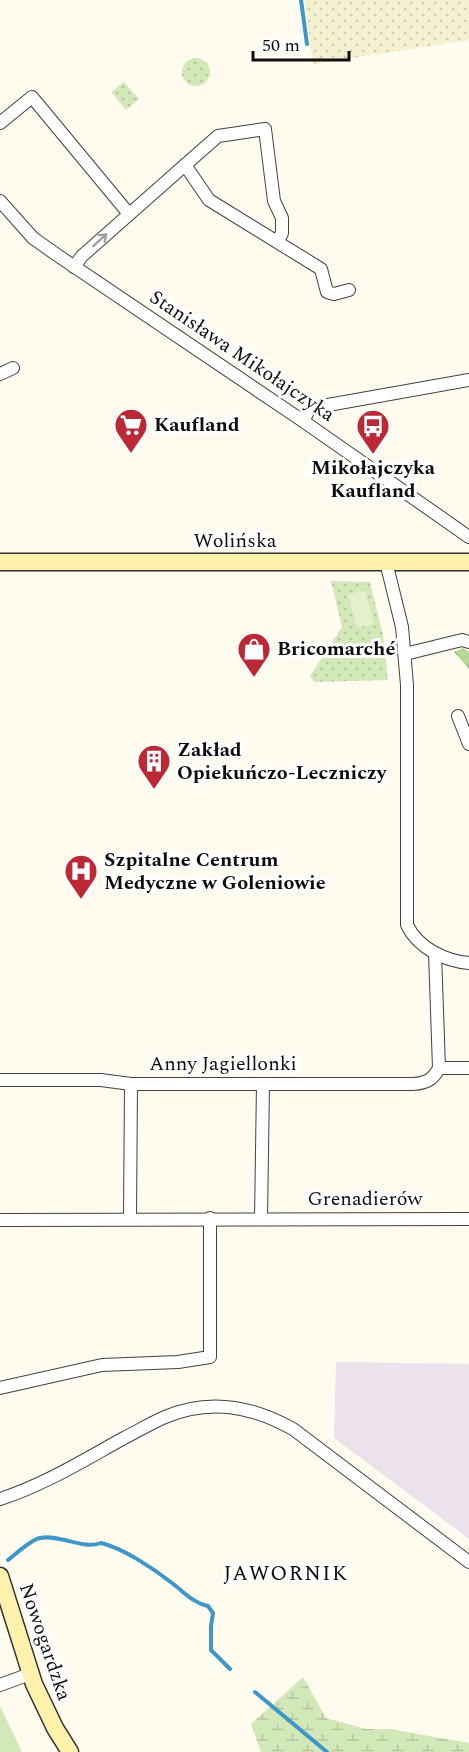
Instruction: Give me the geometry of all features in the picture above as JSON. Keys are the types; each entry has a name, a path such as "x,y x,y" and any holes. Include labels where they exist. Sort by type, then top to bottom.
{"street":[{"path":"0,123 32,97 129,214"},
{"path":"74,267 82,256 218,136 265,129 274,201 282,219 282,233 278,241"},
{"path":"185,165 209,200 321,268 327,292 334,294 349,290"},
{"name":"Stanisława Mikołajczyka","path":"0,201 33,237 74,267 303,420 469,537"},
{"path":"0,374 13,368"},
{"path":"303,420 309,410 328,405 469,380"},
{"name":"Wolińska","path":"0,562 469,562"},
{"path":"386,562 402,627 407,685 407,926 417,940 435,953 451,960 469,963"},
{"path":"405,654 462,640 469,642"},
{"path":"458,716 469,744"},
{"path":"435,953 439,1068 469,1068"},
{"name":"Anny Jagiellonki","path":"0,1080 101,1080 131,1084 424,1083 431,1080 439,1068"},
{"path":"130,1218 131,1084"},
{"path":"261,1219 263,1084"},
{"path":"0,1388 102,1365 178,1362 210,1357 210,1218"},
{"name":"Grenadierów","path":"0,1220 469,1219"},
{"path":"0,1499 52,1477 167,1416 202,1407 243,1408 268,1416 293,1429 469,1562"},
{"name":"Nowogardzka","path":"0,1576 30,1674 55,1728 70,1752"},
{"path":"0,1685 30,1674"}],"shaded area":[{"path":"304,0 469,0 469,40 313,64"},
{"path":"336,1362 469,1364 469,1539 334,1438"}],"green space":[{"path":"196,58 206,62 210,72 206,82 196,86 186,82 182,72 186,62"},
{"path":"124,82 139,99 126,110 111,92"},
{"path":"331,581 370,582 383,635 388,680 314,682 310,676 342,627"},
{"path":"365,590 374,624 357,628 348,595"},
{"path":"463,648 469,652 469,669 454,652"},
{"path":"303,1677 326,1718 366,1729 390,1729 469,1743 469,1752 261,1752 251,1724"},
{"path":"1,1708 22,1752 0,1752"}],"waterway":[{"path":"301,0 307,44"},
{"path":"8,1560 36,1539 48,1537 87,1545 101,1543 119,1549 156,1572 193,1600 208,1606 213,1613 211,1650 230,1669"},
{"path":"255,1692 327,1752"}],"place":[{"name":"Kaufland","path":"131,454"},
{"name":"Mikołajczyka Kaufland","path":"373,455"},
{"name":"Bricomarché","path":"254,678"},
{"name":"Zakład Opiekuńczo-Leczniczy","path":"154,790"},
{"name":"Szpitalne Centrum Medyczne w Goleniowie","path":"81,900"}],"district":[{"name":"JAWORNIK","path":"286,1574"}]}
